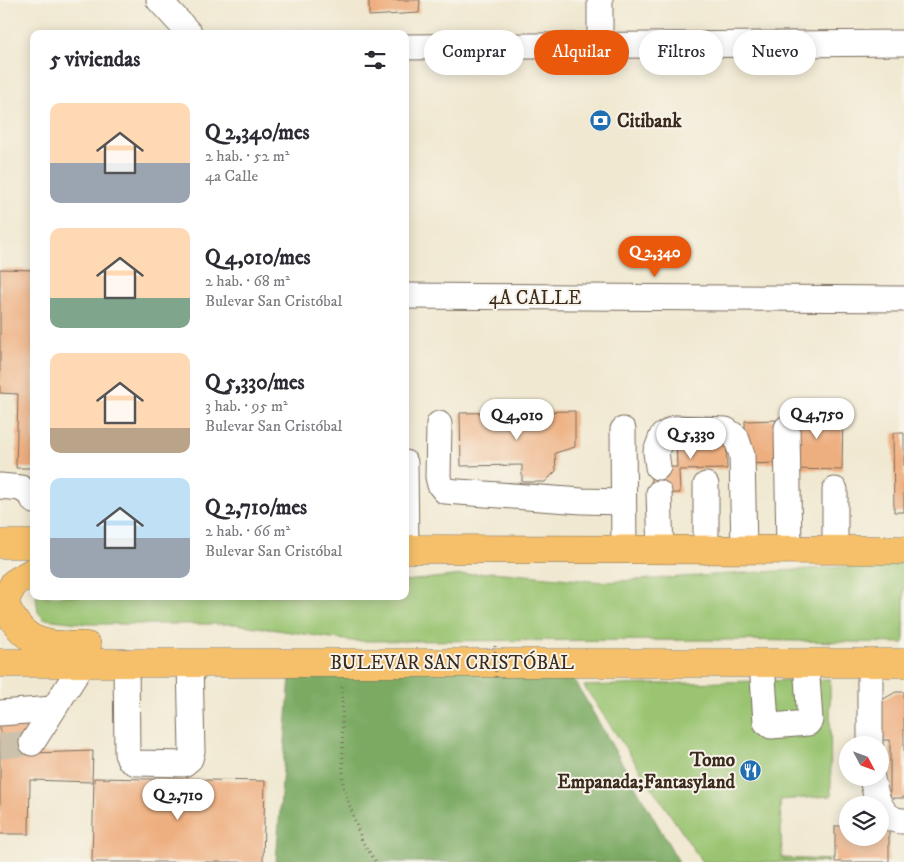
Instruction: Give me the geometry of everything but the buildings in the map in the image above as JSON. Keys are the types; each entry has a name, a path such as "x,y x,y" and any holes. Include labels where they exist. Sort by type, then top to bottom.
{"main road":[{"path":"0,544 30,544"},
{"path":"409,549 904,550"},
{"path":"30,573 14,583 4,602 13,622 28,638 54,644 218,648 351,662"},
{"name":"BULEVAR SAN CRISTÓBAL","path":"0,663 904,663"}],"street":[{"path":"160,0 186,30"},
{"path":"600,0 600,30"},
{"path":"629,44 904,43"},
{"path":"409,47 534,45"},
{"name":"4A CALLE","path":"409,296 904,299"},
{"path":"439,424 438,477 440,485 445,491 582,501 623,502"},
{"path":"658,467 656,452 662,436 675,428 726,430 736,437 742,455 744,549"},
{"path":"787,428 789,549"},
{"path":"623,430 624,550"},
{"path":"706,485 706,551"},
{"path":"0,486 21,488 30,495"},
{"path":"835,490 835,550"},
{"path":"659,493 661,550"},
{"path":"126,662 128,754 130,760 136,763 184,764 190,759 192,751 190,663"},
{"path":"32,743 83,663"},
{"path":"762,663 766,722 771,726 808,723 810,720 806,663"},
{"path":"870,663 870,736"},
{"path":"0,713 53,709"},
{"path":"873,786 884,813 890,818 904,821"}],"path":[{"path":"495,646 496,679"},
{"path":"351,662 341,678 343,786 362,841 376,862"}],"green space":[{"path":"904,563 904,643 739,640 352,641 236,624 89,624 44,619 38,612 36,600 409,600 409,581 492,572 603,582"},
{"path":"564,662 679,862 276,862 291,663"},
{"path":"830,679 831,796 780,800 782,858 828,860 828,862 702,862 584,686"}],"tunnel":[{"path":"0,746 32,743"}],"place":[{"name":"Citibank","path":"601,120"},
{"name":"Tomo Empanada;Fantasyland","path":"751,770"}]}
